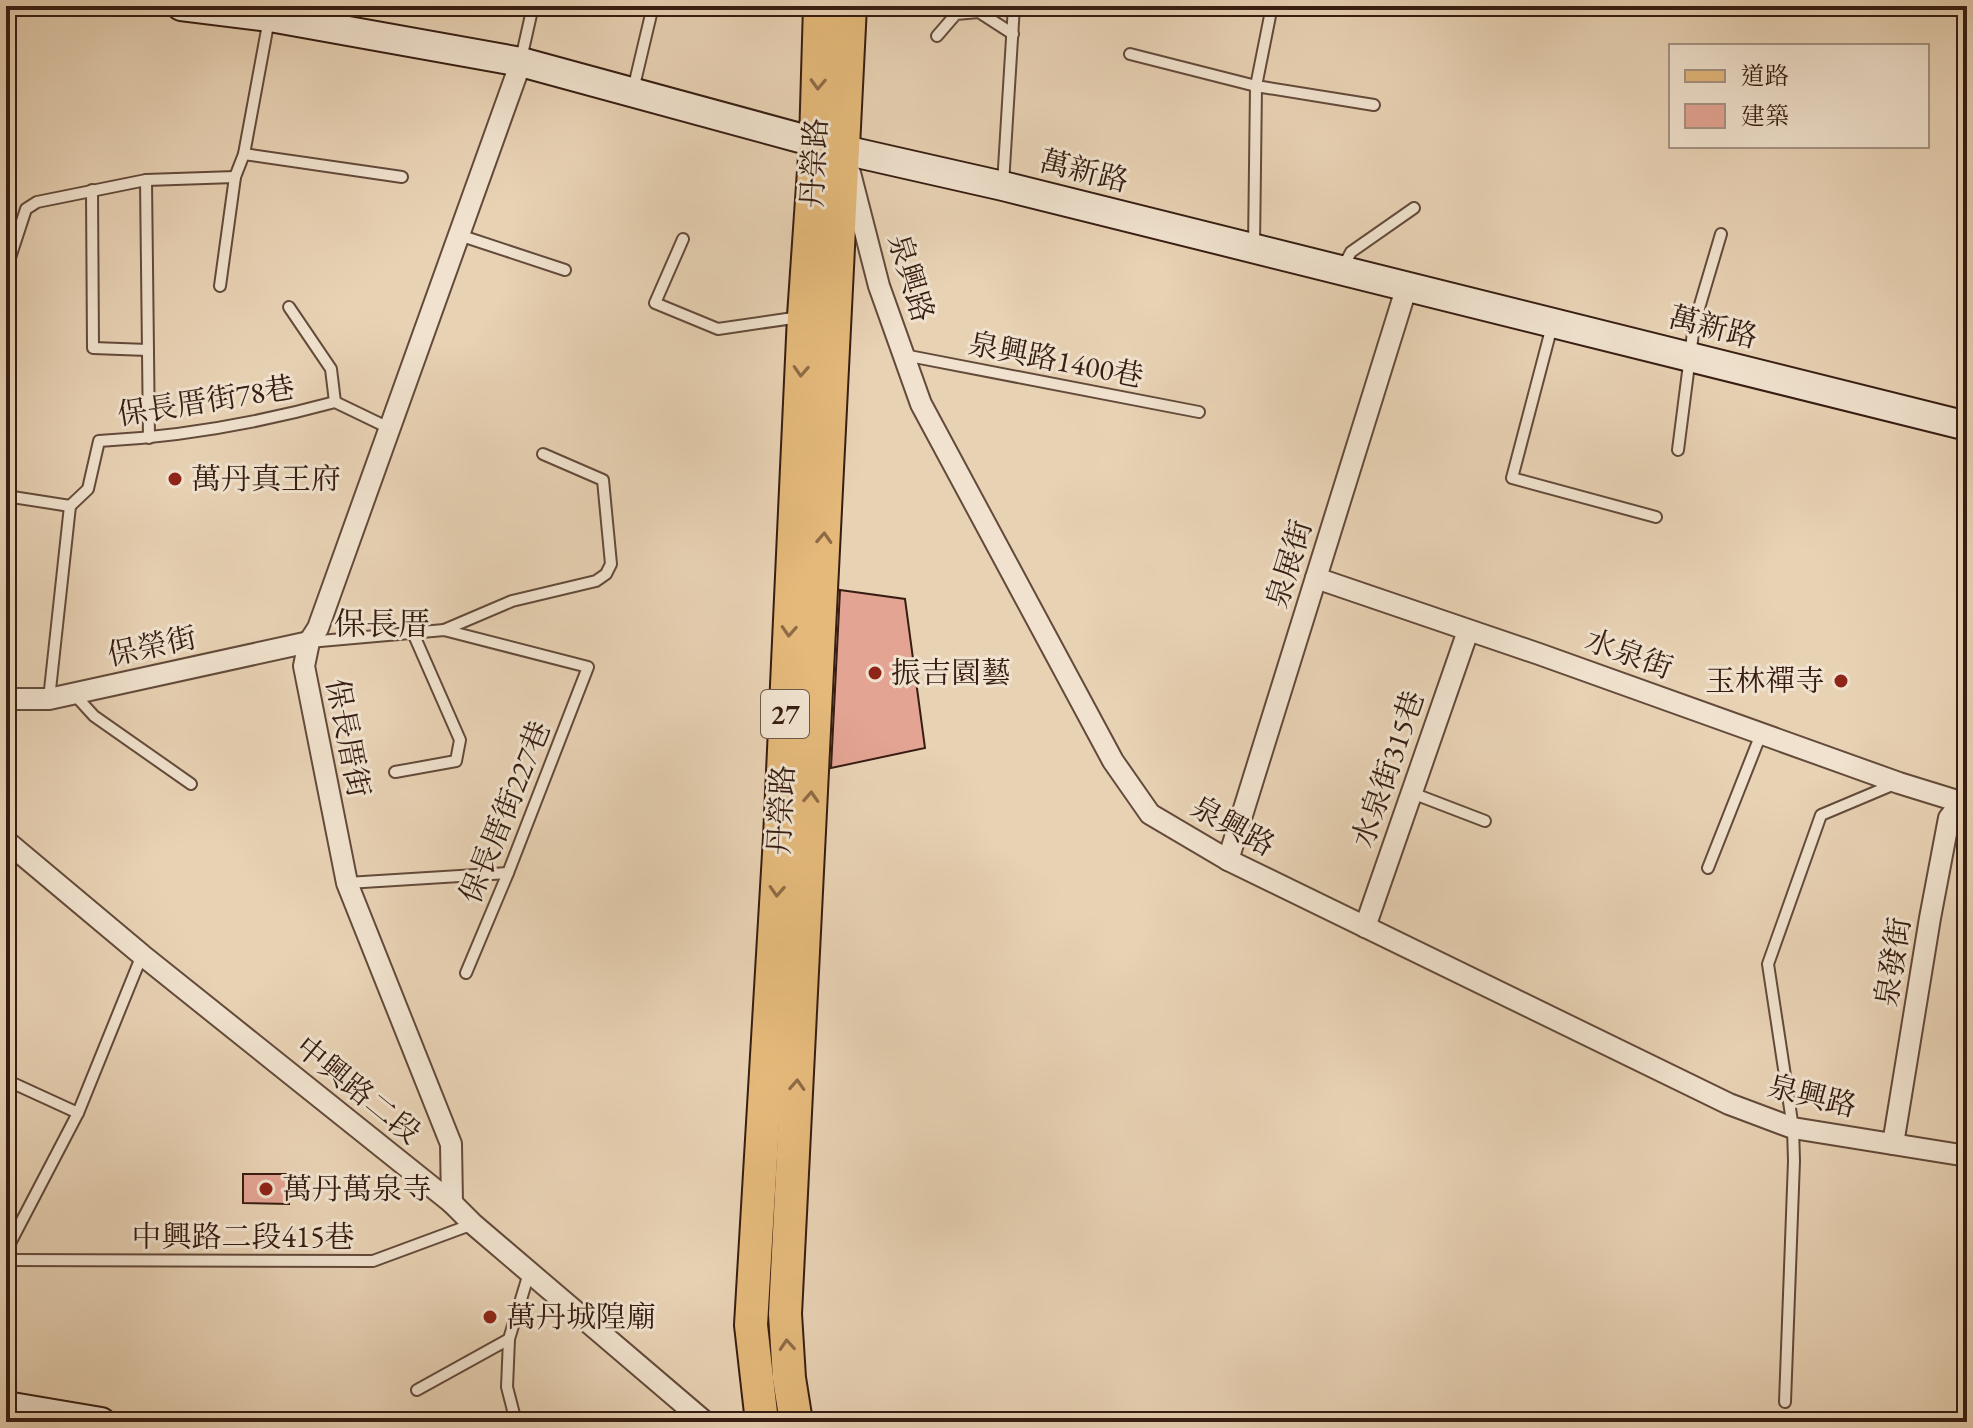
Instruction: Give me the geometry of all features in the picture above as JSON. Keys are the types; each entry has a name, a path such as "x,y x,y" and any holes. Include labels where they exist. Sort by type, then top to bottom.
{"main road":[{"name":"丹榮路","path":"762,1422 751,1325 795,837 830,146 820,6"},
{"name":"丹榮路","path":"796,1422 789,1378 785,1314 804,316 850,6"}],"street":[{"name":"萬新路","path":"181,6 270,17 521,62 830,146 1003,186 1967,426"},
{"name":"保長厝街","path":"452,1203 451,1144 347,883 304,666 309,642 318,628 521,62"},
{"name":"泉興路","path":"830,146 921,404 1113,761 1150,814 1228,860 1729,1104 1793,1128 1967,1156"},
{"name":"泉展街","path":"1228,860 1407,286"},
{"name":"水泉街","path":"1316,578 1899,783 1965,801"},
{"name":"水泉街315巷","path":"1365,927 1468,631"},
{"name":"保榮街","path":"6,699 49,699 309,642"},
{"name":"泉發街","path":"1893,1144 1949,818 1965,801"},
{"name":"中興路二段","path":"6,841 142,955 452,1203 529,1273 705,1422"},
{"path":"6,1406 101,1422"}],"lane":[{"path":"521,62 533,6"},
{"path":"633,92 653,6"},
{"path":"1003,186 1014,6"},
{"path":"1254,249 1256,86 1272,6"},
{"path":"937,36 956,14 979,12 1013,34"},
{"path":"220,286 235,177 244,154 270,17"},
{"path":"1130,54 1256,86 1374,105"},
{"path":"244,154 402,177"},
{"path":"6,270 26,209 37,202 146,180 235,177"},
{"path":"146,180 149,438"},
{"path":"92,190 93,348 148,350"},
{"path":"1341,270 1351,252 1414,208"},
{"path":"1678,450 1694,325 1721,234"},
{"path":"459,235 565,270"},
{"path":"683,239 655,303 718,329 804,316"},
{"path":"289,307 331,369 335,402"},
{"path":"1553,322 1512,478 1656,517"},
{"name":"泉興路1400巷","path":"904,355 1199,412"},
{"name":"保長厝街78巷","path":"70,506 88,489 99,441 149,438 277,418 335,402 389,428"},
{"path":"309,642 444,630 512,601 596,581 606,574 611,564 603,480 543,454"},
{"path":"6,496 70,506 49,699"},
{"name":"保長厝街227巷","path":"444,630 588,667 466,973"},
{"path":"395,772 456,761 460,740 413,633"},
{"path":"74,694 94,716 191,784"},
{"path":"1708,868 1761,734"},
{"path":"1785,1402 1794,1176 1793,1128 1768,964 1821,815 1899,783"},
{"path":"1412,793 1485,821"},
{"path":"347,883 508,873"},
{"path":"6,1251 78,1113 142,955"},
{"path":"6,1080 78,1113"},
{"name":"中興路二段415巷","path":"6,1260 373,1261 473,1224"},
{"path":"516,1422 507,1387 509,1339 529,1273"},
{"path":"417,1390 509,1339"}],"building":[{"name":"振吉園藝","path":"840,590 905,599 925,748 831,768"},
{"name":"萬丹萬泉寺","path":"243,1174 289,1174 289,1204 243,1203"}],"place":[{"name":"萬丹真王府","path":"175,479"},
{"name":"振吉園藝","path":"875,673"},
{"name":"玉林禪寺","path":"1841,681"},
{"name":"萬丹萬泉寺","path":"266,1189"},
{"name":"萬丹城隍廟","path":"490,1317"}],"district":[{"name":"保長厝","path":"382,624"}]}
